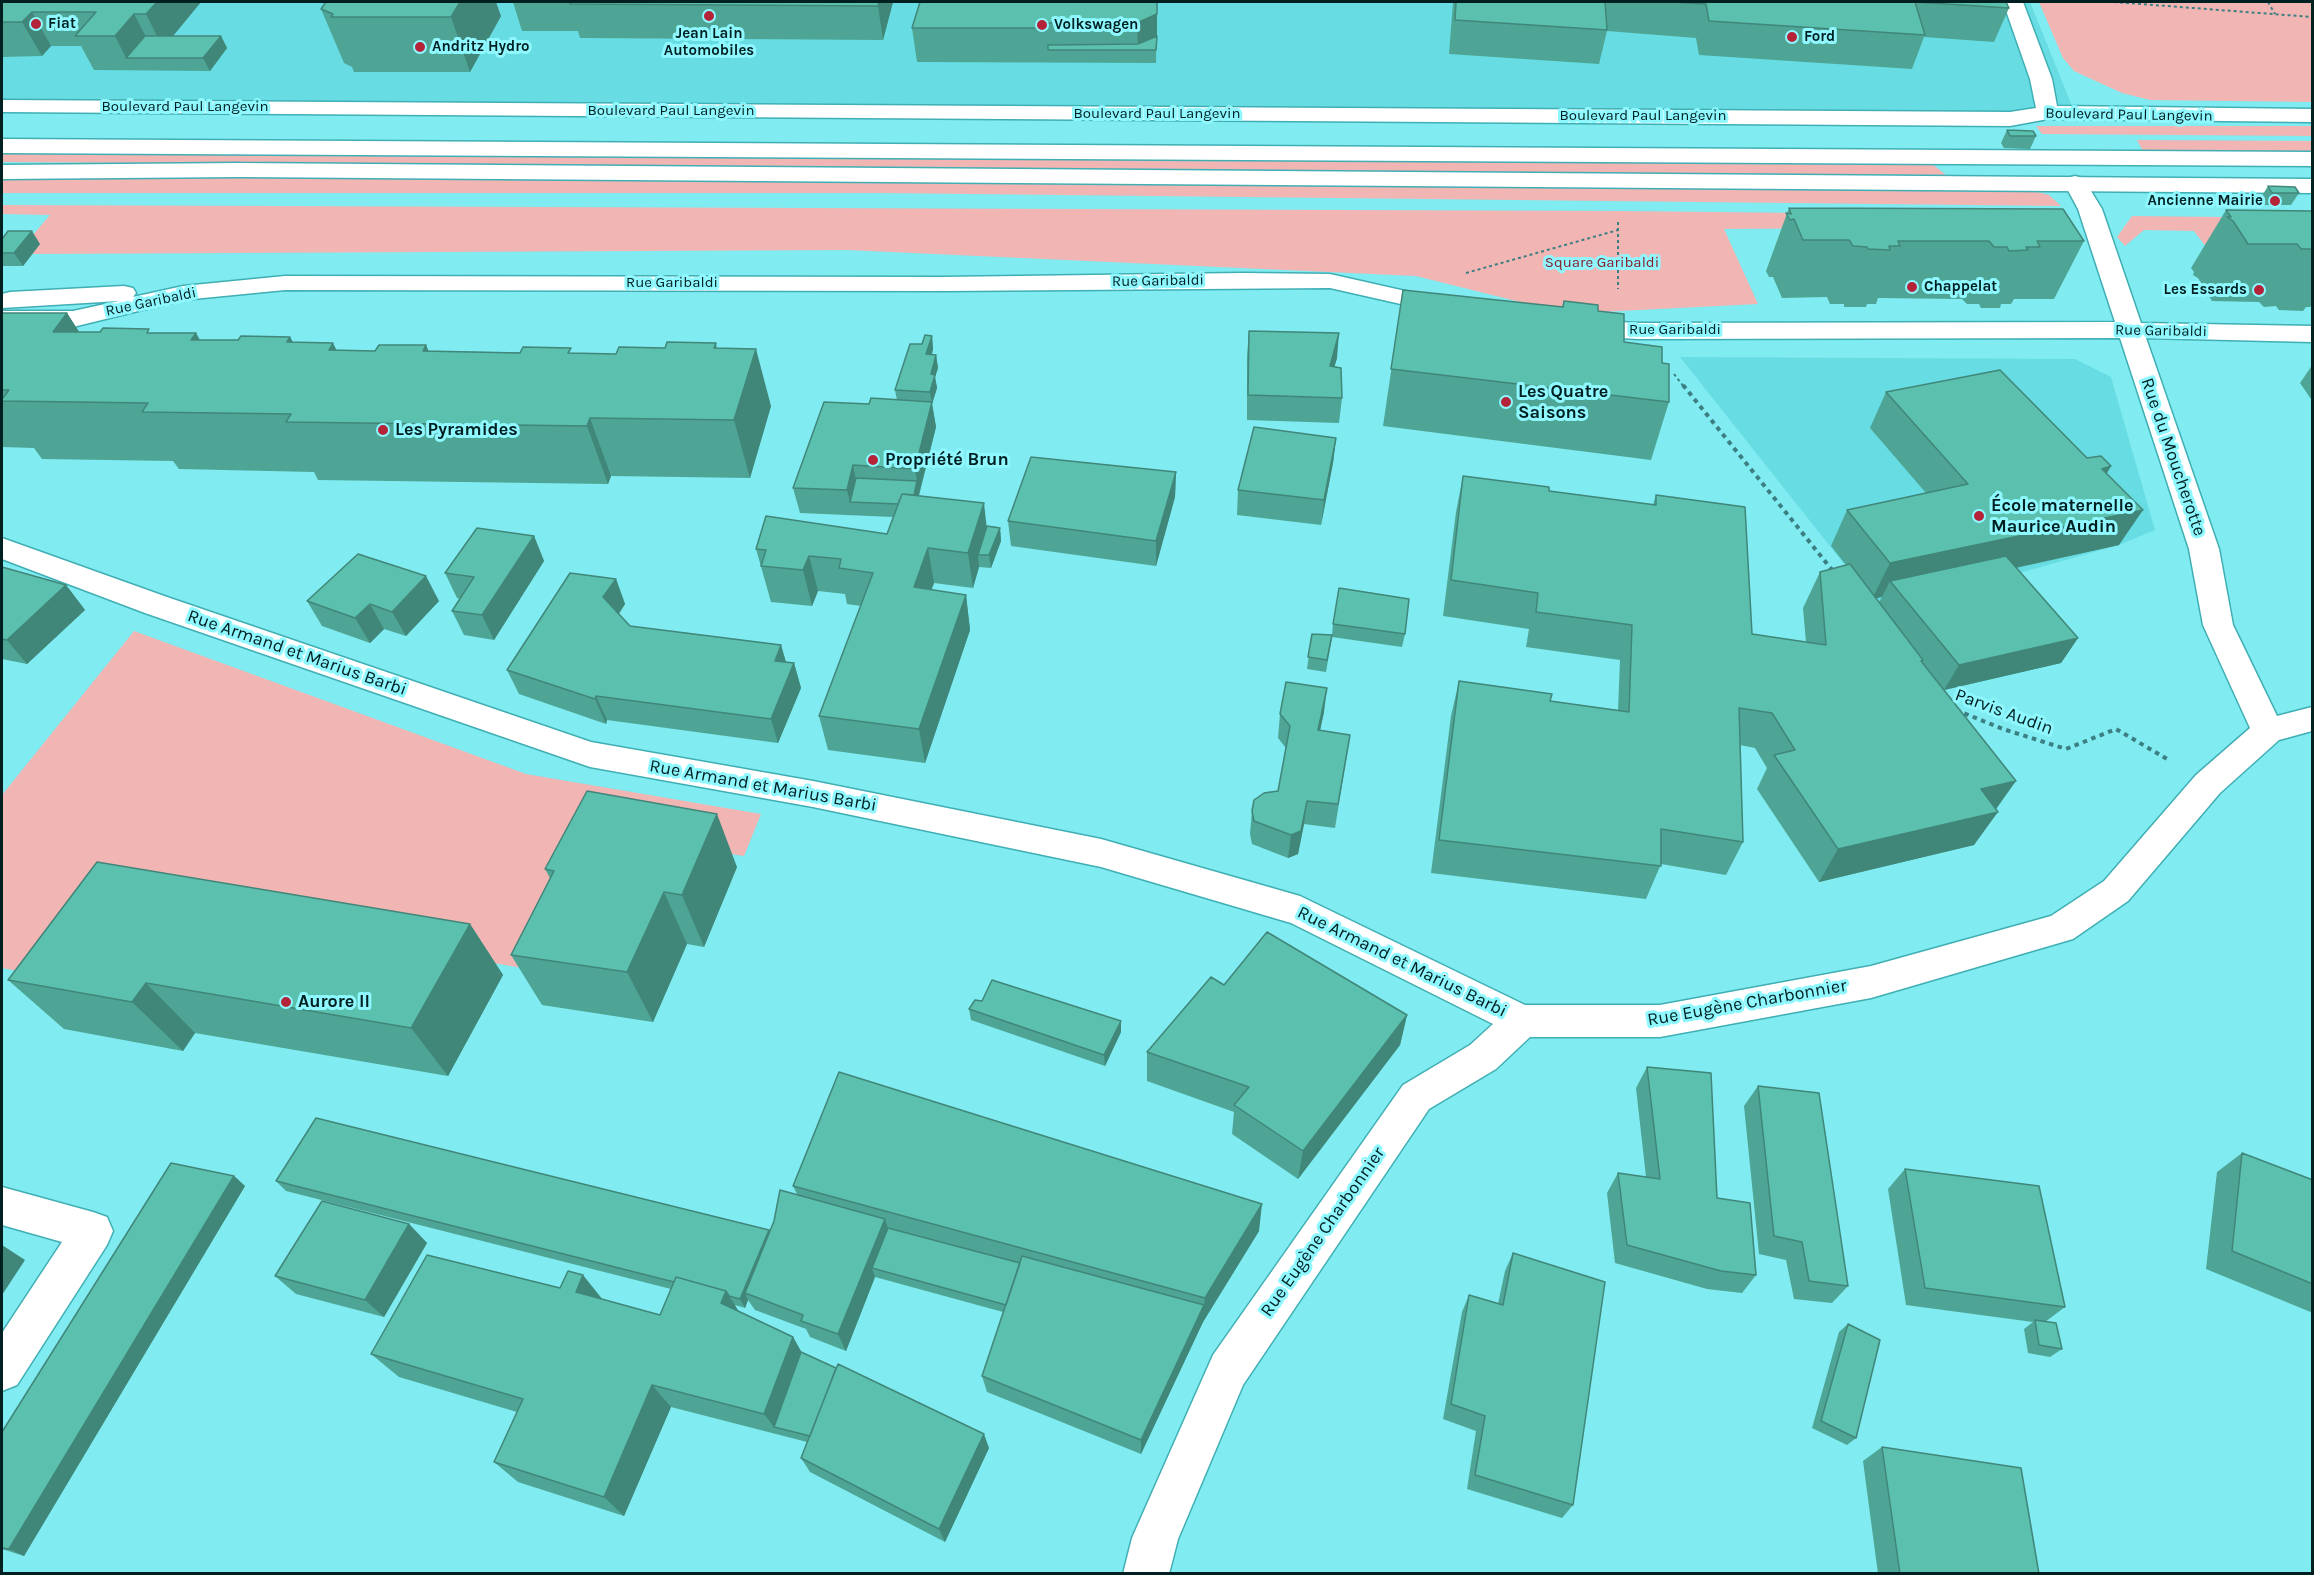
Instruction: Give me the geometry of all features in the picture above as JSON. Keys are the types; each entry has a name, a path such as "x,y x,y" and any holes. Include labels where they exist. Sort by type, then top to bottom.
{"street":[{"path":"2013,2 2041,79 2048,112"},
{"name":"Boulevard Paul Langevin","path":"2,106 2010,119 2048,112 2313,116"},
{"path":"2,146 2313,159"},
{"path":"2,172 252,170 2313,186"},
{"name":"Rue du Moucherotte","path":"2075,183 2090,209 2204,549 2218,625 2268,731"},
{"name":"Rue Garibaldi","path":"2,320 73,319 183,293 285,283 944,285 1243,280 1330,282 1467,312"},
{"path":"2,304 10,299 91,293 183,293"},
{"name":"Rue Garibaldi","path":"1556,327 1639,331 2130,330 2313,334"},
{"name":"Rue Armand et Marius Barbi","path":"2,548 156,604 591,754 825,796 1101,853 1300,911 1522,1021"},
{"name":"Rue Eugène Charbonnier","path":"1146,1574 1155,1538 1228,1370 1416,1097 1483,1057 1522,1021 1660,1022 1871,982 2061,928 2116,891 2208,784 2268,731 2313,719"},
{"path":"2,1206 93,1231 2,1370"}],"path":[{"path":"2114,2 2313,17"},
{"path":"2268,2 2275,14"},
{"path":"1618,220 1618,310 1639,331 1835,573"},
{"path":"1424,302 1428,284 1618,230"},
{"name":"Parvis Audin","path":"1949,707 2003,729 2066,749 2116,729 2168,760"}],"shaded area":[{"path":"2,2 2030,2 2076,116 2,102"},
{"name":"École maternelle Maurice Audin","path":"1680,357 2075,359 2111,377 2155,530 2119,545 1991,581 2061,663 1944,690"}],"green space":[{"path":"2039,2 2312,2 2312,102 2150,100 2122,93 2074,71 2063,58"},
{"path":"2036,126 2312,126 2312,136 2042,134"},
{"path":"2137,140 2312,141 2312,152 2144,153"},
{"path":"2,152 1931,163 1946,175 2,162"},
{"path":"2,176 1942,188 2034,191 2049,195 2061,206 880,193 2,193"},
{"name":"Square Garibaldi","path":"2,205 1618,211 1998,215 2004,227 1724,229 1758,304 1599,312 1524,303 1416,276 847,250 32,254 25,244 50,215 2,214"},
{"path":"2132,216 2312,218 2213,256 2194,231 2144,230 2125,246 2117,237"},
{"path":"134,631 526,774 761,814 744,856 609,836 540,971 141,903 80,983 2,968 2,795"}],"building":[{"path":"2,2 157,2 146,14 134,14 115,36 75,36 96,12 32,12 22,22 2,22"},
{"path":"326,2 460,2 451,17 331,17 333,14 321,9"},
{"path":"571,2 879,2 878,6 570,4"},
{"path":"920,2 1157,2 1157,14 1137,23 1047,23 1047,28 912,28"},
{"path":"1456,2 1605,2 1607,30 1455,20"},
{"path":"1672,2 1915,2 1925,35 1709,21 1706,4"},
{"path":"1915,2 2006,2 2009,8"},
{"path":"145,36 221,36 203,58 126,58"},
{"path":"1157,36 1156,50 1048,50 1048,45 1138,44"},
{"path":"2007,130 2033,131 2036,136 2010,136"},
{"path":"2268,186 2295,187 2299,193 2272,193"},
{"path":"1789,208 2063,209 2084,241 2037,241 2040,247 2009,251 2007,247 1994,247 1989,241 1898,241 1900,246 1889,246 1890,250 1868,249 1853,246 1849,240 1803,240 1794,219 1790,220 1786,213 1791,214"},
{"path":"2226,210 2313,211 2313,249 2301,249 2297,244 2248,244 2233,221 2227,217 2231,217"},
{"path":"8,231 32,231 14,253 2,253 2,239"},
{"path":"1403,290 1563,307 1564,301 1598,305 1598,311 1624,314 1624,342 1662,347 1662,363 1669,364 1669,402 1391,369"},
{"path":"2,313 67,313 53,332 100,332 103,328 149,329 147,333 196,333 191,340 238,340 241,336 290,337 287,342 333,343 329,350 375,351 379,345 426,345 423,351 520,353 523,347 571,348 568,353 616,354 619,347 665,348 667,342 716,343 714,348 756,349 734,420 590,418 587,426 286,422 291,414 142,412 148,403 2,401 9,390 2,390"},
{"path":"1249,331 1339,333 1330,366 1341,368 1342,398 1248,395"},
{"path":"925,335 932,336 926,354 936,355 931,374 935,375 930,392 895,390 910,344 922,344"},
{"path":"2000,370 2087,458 2101,456 2111,466 2102,469 2143,510 1890,563 1847,510 1968,484 1886,392"},
{"path":"871,398 932,402 915,469 853,465 847,490 793,488 824,402 869,404"},
{"path":"1254,427 1336,438 1324,500 1238,490"},
{"path":"1031,457 1176,472 1156,541 1008,521"},
{"path":"1463,476 1549,487 1549,491 1656,505 1656,495 1745,507 1752,634 1826,645 1820,572 1850,564 1923,660 1921,661 2016,781 1981,789 1998,812 1838,849 1774,755 1795,750 1772,713 1739,708 1743,842 1661,829 1661,866 1439,840 1459,681 1552,694 1550,701 1629,712 1632,625 1536,612 1538,593 1451,580"},
{"path":"856,478 917,481 914,495 902,494 898,504 850,502"},
{"path":"902,494 984,503 968,553 928,548 914,587 966,595 919,729 819,716 873,573 839,568 841,559 809,556 803,570 761,566 766,550 756,549 766,516 887,534"},
{"path":"987,526 1000,528 989,555 978,555"},
{"path":"477,528 534,536 482,615 452,611 474,577 445,573"},
{"path":"358,554 426,576 392,612 370,604 355,618 307,601"},
{"path":"2006,556 2078,638 1959,665 1890,581"},
{"path":"2,567 66,585 7,640 2,639"},
{"path":"570,573 616,579 603,597 630,626 781,645 775,661 794,663 771,719 596,696 595,699 507,670"},
{"path":"1339,588 1409,599 1405,634 1333,624"},
{"path":"1312,634 1332,635 1327,660 1308,657"},
{"path":"1286,682 1327,688 1318,730 1350,735 1338,804 1307,801 1301,831 1291,835 1254,821 1252,811 1254,800 1264,793 1278,791 1290,726 1280,714"},
{"path":"587,791 717,814 682,895 664,892 627,972 511,955 554,871 545,869"},
{"path":"97,862 470,924 411,1028 146,983 132,1002 8,980"},
{"path":"1267,932 1407,1015 1303,1151 1234,1105 1249,1087 1147,1052 1211,977 1224,985"},
{"path":"992,980 1121,1021 1104,1055 969,1009 975,1000 982,1001"},
{"path":"1647,1067 1711,1073 1717,1198 1750,1203 1756,1275 1721,1271 1627,1245 1618,1173 1660,1179"},
{"path":"839,1072 1262,1204 1205,1298 793,1186"},
{"path":"1758,1086 1819,1093 1848,1286 1809,1281 1802,1242 1774,1236"},
{"path":"316,1118 769,1230 740,1299 729,1296 726,1291 676,1277 674,1282 276,1181"},
{"path":"2242,1153 2313,1180 2313,1284 2232,1251"},
{"path":"171,1163 234,1176 9,1549 2,1548 2,1432"},
{"path":"1905,1169 2039,1186 2065,1307 1925,1288"},
{"path":"780,1190 885,1219 838,1334 801,1321 803,1315 745,1293 774,1221"},
{"path":"322,1201 409,1224 365,1300 275,1276"},
{"path":"888,1228 1020,1263 1006,1305 872,1268"},
{"path":"1513,1253 1605,1282 1573,1505 1475,1475 1485,1416 1451,1404 1469,1295 1503,1305"},
{"path":"427,1255 560,1288 568,1271 583,1275 576,1292 660,1315 676,1277 726,1291 721,1303 793,1337 764,1414 652,1385 604,1497 494,1462 523,1399 371,1354"},
{"path":"1022,1256 1204,1305 1141,1440 982,1376"},
{"path":"2035,1320 2056,1323 2062,1349 2039,1345"},
{"path":"1848,1324 1880,1340 1856,1438 1821,1421"},
{"path":"801,1352 836,1368 810,1436 774,1427"},
{"path":"838,1364 984,1434 939,1529 801,1458"},
{"path":"1882,1447 2021,1468 2039,1574 1900,1574"}],"place":[{"name":"Jean Lain Automobiles","path":"709,16"},
{"name":"Fiat","path":"36,24"},
{"name":"Volkswagen","path":"1042,25"},
{"name":"Ford","path":"1792,37"},
{"name":"Andritz Hydro","path":"420,47"},
{"name":"Ancienne Mairie","path":"2275,201"},
{"name":"Chappelat","path":"1912,287"},
{"name":"Les Essards","path":"2259,290"},
{"name":"Les Quatre Saisons","path":"1506,402"},
{"name":"Les Pyramides","path":"383,430"},
{"name":"Propriété Brun","path":"873,460"},
{"name":"École maternelle Maurice Audin","path":"1979,516"},
{"name":"Aurore II","path":"286,1002"}]}
